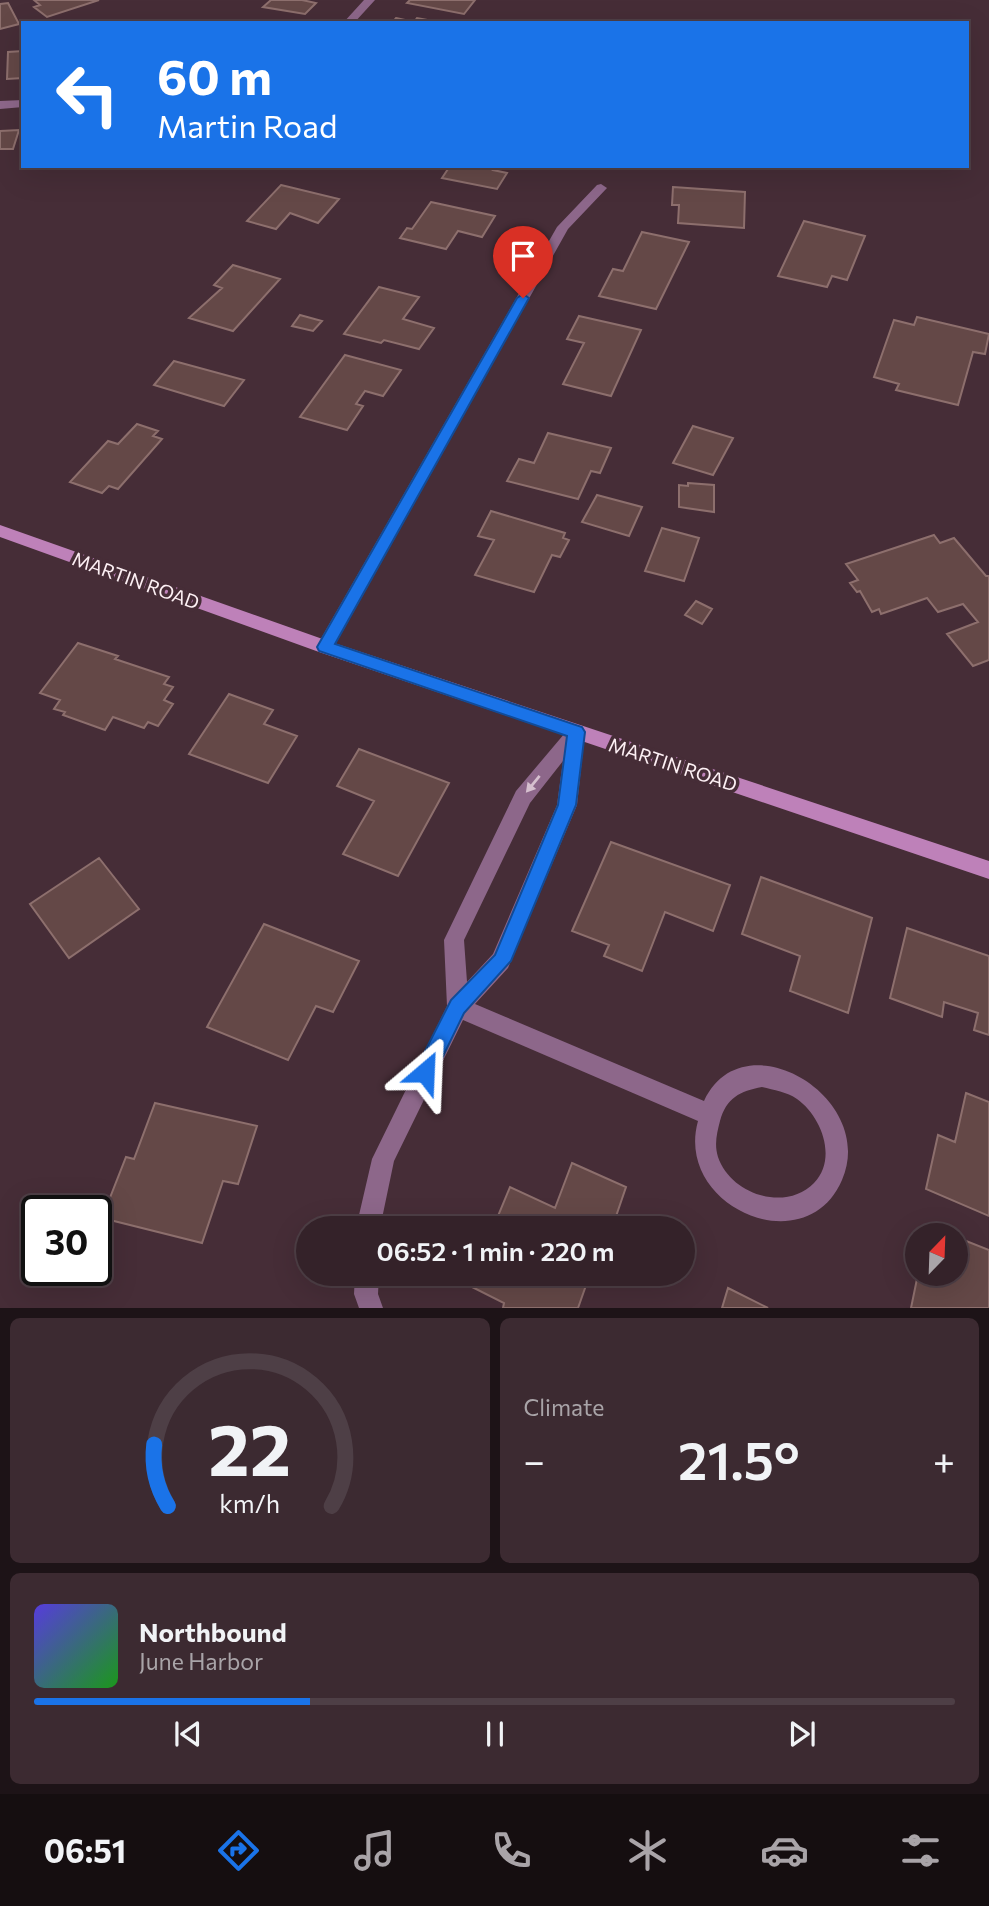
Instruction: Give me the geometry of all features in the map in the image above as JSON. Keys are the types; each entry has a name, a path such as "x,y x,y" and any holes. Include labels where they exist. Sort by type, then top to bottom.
{"street":[{"path":"350,21 370,0"},
{"path":"0,105 21,103"},
{"path":"325,647 563,227 601,188"},
{"name":"MARTIN ROAD","path":"0,531 325,647 989,870"},
{"path":"458,1007 454,940 523,797 576,732"},
{"path":"371,1216 383,1159 458,1007 501,961 567,805 576,732"},
{"path":"458,1007 710,1115"},
{"path":"762,1076 787,1081 810,1095 828,1116 837,1142 836,1168 825,1191 805,1206 780,1212 752,1206 729,1191 712,1168 704,1142 710,1115 718,1095 738,1081 762,1076"},
{"path":"366,1286 370,1307"}],"building":[{"path":"34,0 99,0 47,17 34,7 40,5"},
{"path":"271,0 316,3 305,14 263,7"},
{"path":"410,0 475,0 464,14 407,3"},
{"path":"8,3 19,24 0,29 0,4"},
{"path":"21,51 21,78 7,79 8,52"},
{"path":"19,130 13,149 0,149 0,131"},
{"path":"449,168 494,168 493,170 507,173 497,189 442,178"},
{"path":"281,185 339,199 318,223 290,213 276,229 247,221"},
{"path":"673,187 745,192 744,228 678,223 679,205 672,205"},
{"path":"431,202 495,216 482,237 458,231 446,249 400,238 407,228 412,229"},
{"path":"804,221 865,236 847,280 832,276 827,287 778,276"},
{"path":"642,232 689,242 656,309 599,296 613,269 623,271"},
{"path":"233,265 280,279 233,331 189,318 222,288 214,285"},
{"path":"379,287 419,297 403,319 434,328 419,349 344,334"},
{"path":"300,315 322,321 313,331 292,326"},
{"path":"579,316 641,330 611,396 563,384 584,343 567,339"},
{"path":"917,317 989,334 985,354 973,352 958,405 896,390 899,384 874,377 894,320 914,325"},
{"path":"345,355 401,370 383,396 365,391 356,404 363,406 347,430 300,417"},
{"path":"174,361 244,380 224,406 154,385"},
{"path":"137,424 158,431 153,436 162,439 118,489 109,486 102,493 70,482 108,441 118,444"},
{"path":"693,426 733,438 713,475 673,463"},
{"path":"548,433 611,448 600,473 591,471 578,499 507,481 519,459 534,463"},
{"path":"688,483 714,485 714,512 679,507 679,485 688,486"},
{"path":"597,495 642,507 629,536 582,522"},
{"path":"491,511 565,533 563,538 569,540 560,557 552,555 534,592 475,575 494,540 478,536"},
{"path":"662,528 699,538 684,581 645,571"},
{"path":"934,535 940,543 954,538 986,576 989,576 989,660 973,666 947,634 978,622 963,604 938,612 927,598 881,614 879,609 872,612 860,591 857,592 850,583 858,580 846,564"},
{"path":"696,601 712,609 702,624 685,615"},
{"path":"78,643 169,677 164,684 173,687 164,700 173,704 158,726 148,722 144,728 113,717 105,730 63,715 65,712 54,709 60,700 40,693"},
{"path":"229,694 273,710 264,724 297,736 268,783 189,754"},
{"path":"359,749 449,783 398,876 343,854 374,801 337,786"},
{"path":"611,842 730,885 713,931 665,912 642,971 604,956 609,945 572,931"},
{"path":"99,858 139,909 69,958 30,904"},
{"path":"761,877 872,918 848,1013 790,991 800,956 742,934"},
{"path":"264,924 359,961 333,1012 316,1006 288,1060 207,1027"},
{"path":"907,928 989,956 989,1035 974,1030 978,1013 944,1002 942,1017 890,998"},
{"path":"966,1093 989,1102 989,1216 926,1189 938,1135 955,1142"},
{"path":"155,1103 257,1126 238,1184 223,1181 202,1243 112,1220 111,1195 126,1157 134,1159"},
{"path":"572,1163 626,1187 616,1216 498,1216 510,1187 555,1208"},
{"path":"968,1242 989,1250 989,1308 911,1308 916,1286 968,1286"},
{"path":"470,1286 586,1286 578,1308 503,1308 504,1303"},
{"path":"728,1288 768,1308 722,1308"}],"route":[{"path":"425,1072 458,1007 501,961 567,805 576,732 325,647 523,298"}]}
